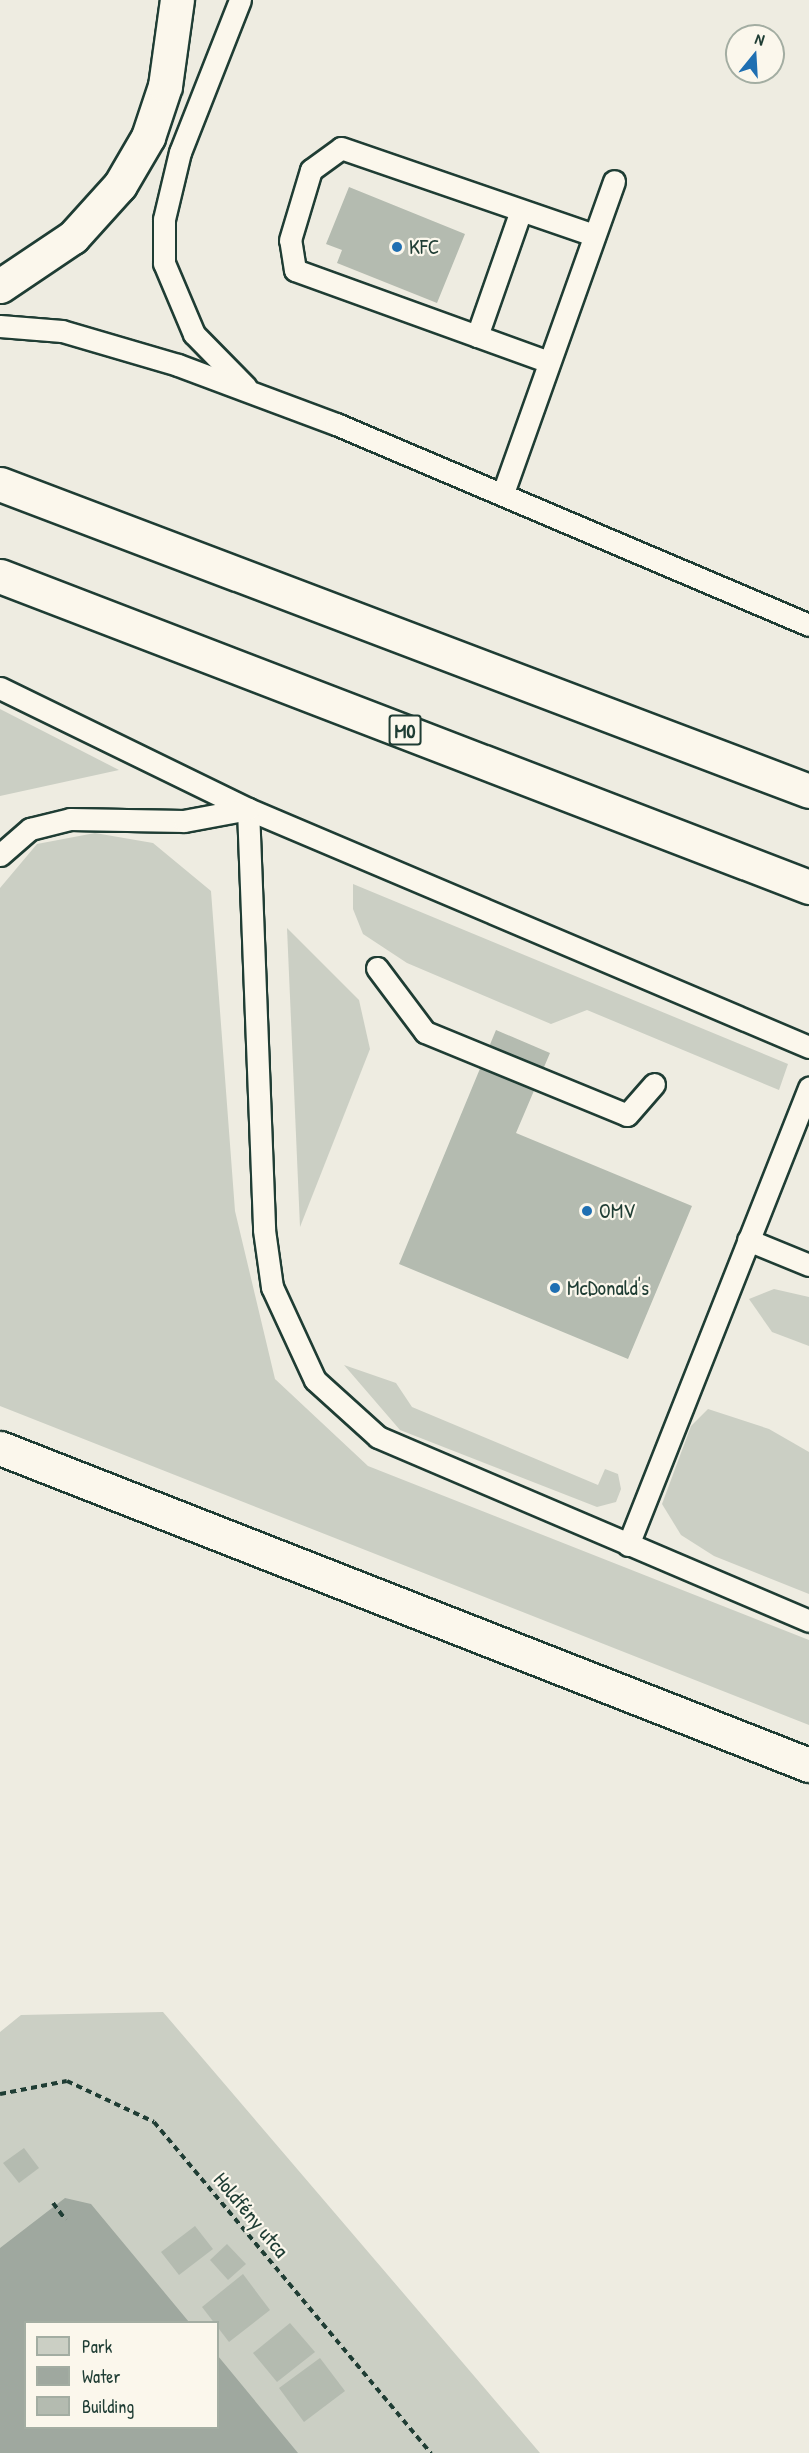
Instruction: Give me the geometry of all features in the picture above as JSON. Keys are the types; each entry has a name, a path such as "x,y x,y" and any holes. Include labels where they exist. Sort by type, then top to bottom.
{"highway":[{"path":"0,286 73,237 120,185 148,137 165,86 177,0"},
{"path":"0,484 809,791"},
{"name":"M0","path":"0,576 809,887"},
{"path":"0,1448 809,1766"}],"lane":[{"path":"240,0 180,152 164,219 164,263 194,334 250,392"},
{"path":"549,362 295,270 290,240 311,170 341,148 520,213 594,235"},
{"path":"502,493 614,181"},
{"path":"477,336 520,213"},
{"path":"0,326 62,332 122,346 250,392 502,493 809,625"},
{"path":"0,688 248,809 809,1047"},
{"path":"0,855 30,829 70,819 184,821 248,809"},
{"path":"248,809 264,1230 272,1287 292,1340 315,1380 378,1437 809,1621"},
{"path":"377,968 425,1032 627,1115 654,1084"},
{"path":"628,1545 809,1087"},
{"path":"748,1240 809,1265"}],"path":[{"name":"Holdfény utca","path":"0,2094 67,2081 154,2122 431,2453"},
{"path":"52,2203 66,2220"}],"green space":[{"path":"0,709 119,770 0,796"},
{"path":"95,833 153,843 211,891 235,1211 275,1379 368,1466 809,1640 809,1725 0,1406 0,888 37,844"},
{"path":"353,884 788,1064 779,1090 587,1010 551,1024 407,963 363,934 353,909"},
{"path":"287,928 359,1000 370,1049 300,1227"},
{"path":"774,1289 809,1297 809,1346 772,1332 749,1299"},
{"path":"344,1365 396,1383 412,1407 598,1485 605,1469 618,1474 621,1489 616,1502 597,1507 400,1430"},
{"path":"708,1409 769,1429 809,1452 809,1594 714,1556 681,1535 662,1504 691,1426"},
{"path":"163,2012 540,2453 0,2453 0,2032 21,2015"}],"water":[{"path":"65,2198 91,2204 188,2321 24,2321 24,2429 219,2429 219,2357 298,2453 0,2453 0,2248"}],"building":[{"name":"KFC","path":"349,187 465,234 437,303 337,263 342,250 326,244"},
{"path":"496,1030 550,1053 516,1133 692,1206 628,1359 399,1264"},
{"path":"24,2148 39,2168 19,2183 3,2163"},
{"path":"195,2226 213,2249 179,2275 161,2252"},
{"path":"227,2244 246,2264 228,2280 210,2260"},
{"path":"243,2274 270,2310 229,2342 219,2329 219,2321 213,2321 202,2307"},
{"path":"290,2323 315,2352 277,2382 253,2353"},
{"path":"320,2358 345,2391 304,2422 279,2388"}],"place":[{"name":"KFC","path":"397,247"},
{"name":"OMV","path":"587,1211"},
{"name":"McDonald's","path":"555,1288"}]}
